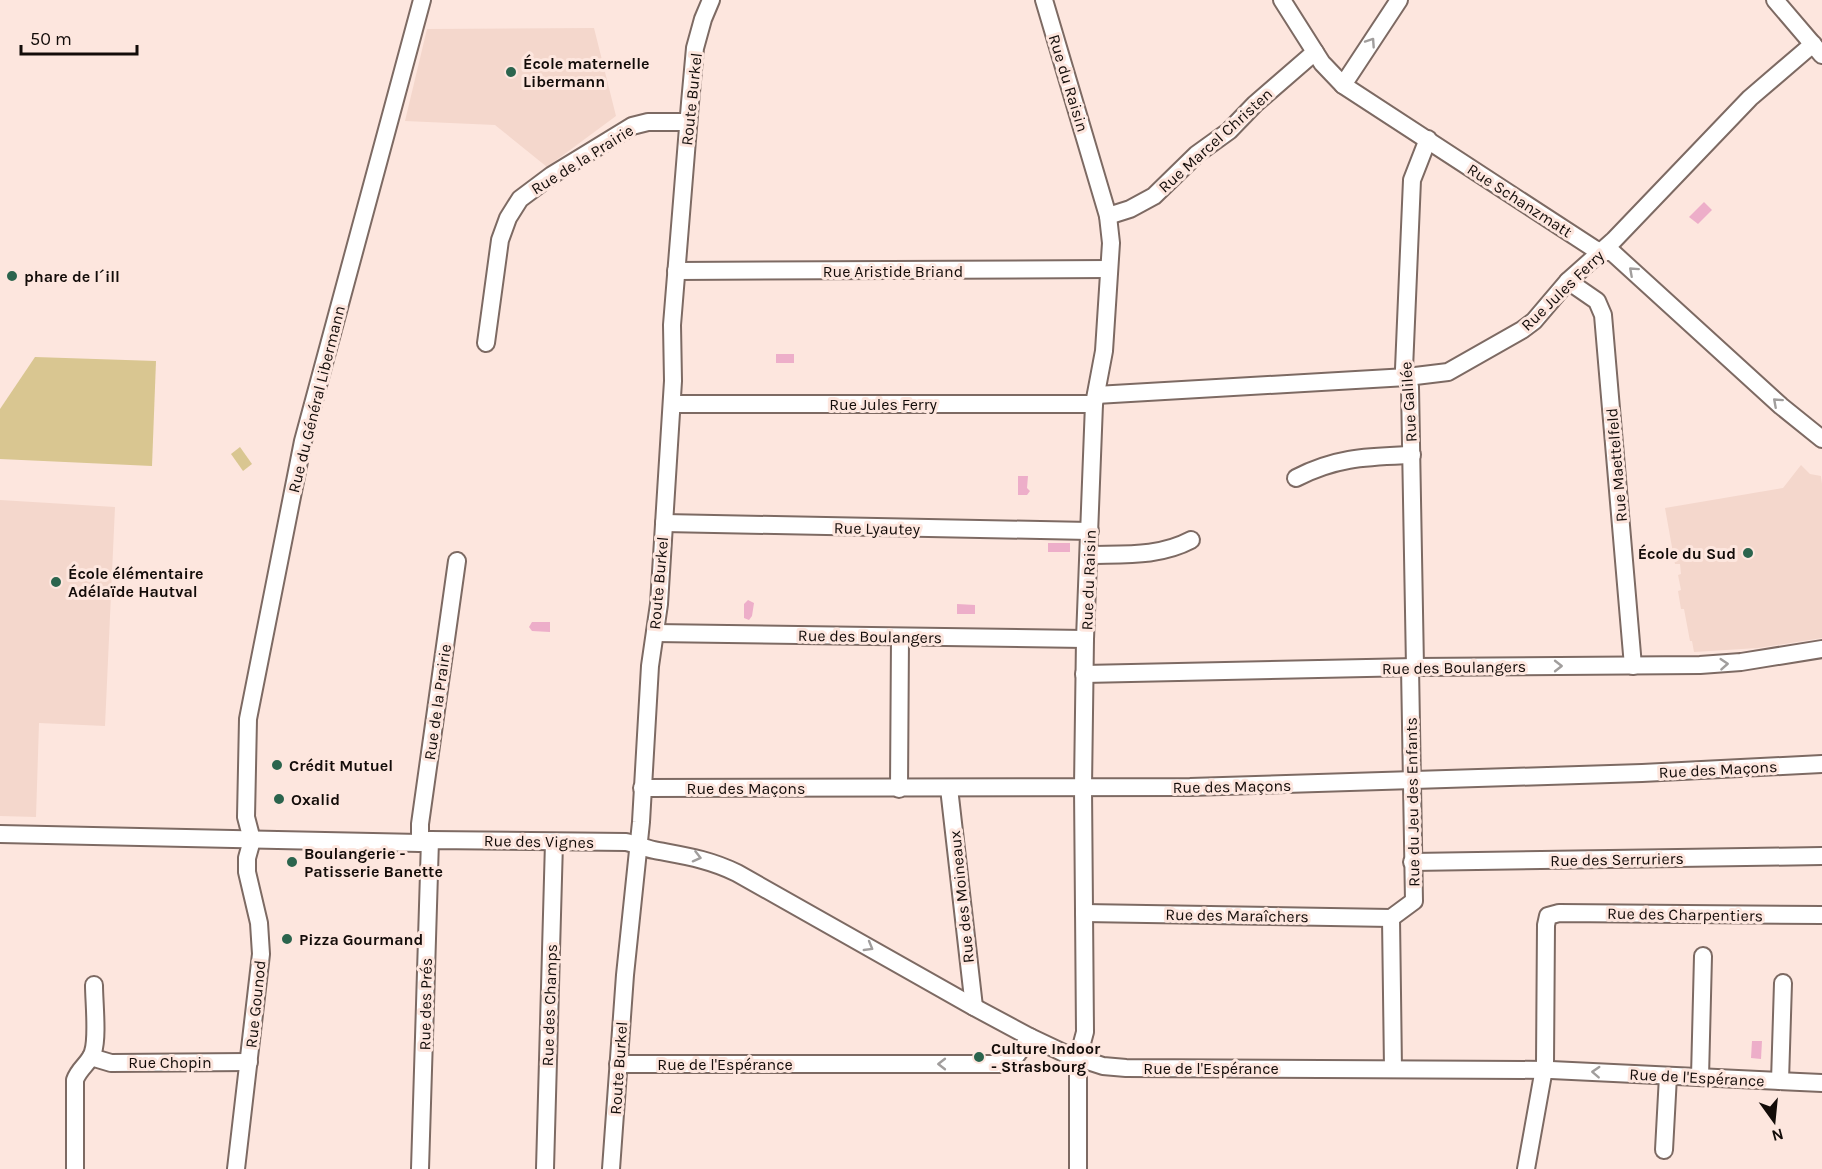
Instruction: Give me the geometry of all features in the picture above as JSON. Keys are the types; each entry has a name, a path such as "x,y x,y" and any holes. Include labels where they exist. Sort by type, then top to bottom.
{"street":[{"name":"Rue du Général Libermann","path":"252,840 246,817 248,719 303,441 422,0"},
{"name":"Route Burkel","path":"611,1169 625,975 639,846 650,666 664,523 674,364 672,336 688,122 695,48 711,0"},
{"name":"Rue du Raisin","path":"1044,0 1108,216 1112,237 1104,351 1095,399 1085,639 1083,787 1085,1032 1078,1058 1078,1169"},
{"name":"Rue Schanzmatt","path":"1282,0 1329,72 1343,85 1600,252 1615,254 1781,406 1822,439"},
{"path":"1343,85 1399,0"},
{"path":"1775,0 1817,49"},
{"name":"Rue Jules Ferry","path":"672,404 1095,399 1407,377 1448,372 1522,330 1545,310 1568,281 1600,252 1750,98 1817,49"},
{"name":"Rue Marcel Christen","path":"1108,216 1130,209 1154,196 1197,154 1229,130 1315,52"},
{"name":"Rue de la Prairie","path":"486,343 500,240 508,218 520,199 531,189 632,126 648,122 688,122"},
{"name":"Rue Galilée","path":"1412,667 1412,455 1410,387 1404,369 1412,180 1428,139"},
{"name":"Rue Aristide Briand","path":"676,271 1109,269"},
{"name":"Rue Maettelfeld","path":"1568,281 1597,301 1603,315 1633,666"},
{"path":"1296,478 1322,466 1350,458 1412,455"},
{"name":"Rue Lyautey","path":"664,523 1090,531"},
{"path":"1089,555 1154,553 1191,540"},
{"name":"Rue de la Prairie","path":"425,841 420,824 457,561"},
{"name":"Rue des Boulangers","path":"655,633 1085,639"},
{"path":"899,789 900,637"},
{"name":"Rue des Boulangers","path":"1084,674 1412,667 1633,666 1741,662 1822,649"},
{"name":"Rue du Jeu des Enfants","path":"1391,918 1414,901 1412,667"},
{"name":"Rue des Maçons","path":"642,788 1190,787 1412,781 1822,764"},
{"name":"Rue des Moineaux","path":"949,788 974,1007"},
{"name":"Rue des Vignes","path":"0,834 252,840 626,842 701,858 722,866 1030,1036"},
{"name":"Rue Gounod","path":"236,1169 261,954 259,923 248,872 247,858 252,840"},
{"name":"Rue des Prés","path":"420,1169 425,841"},
{"name":"Rue des Champs","path":"545,1169 554,842"},
{"name":"Rue des Serruriers","path":"1412,862 1822,856"},
{"name":"Rue des Maraîchers","path":"1083,913 1391,918"},
{"name":"Rue des Charpentiers","path":"1544,1070 1548,916 1559,913 1822,915"},
{"path":"1391,918 1393,1069"},
{"path":"1700,1077 1703,956"},
{"path":"1780,1081 1783,983"},
{"path":"75,1169 75,1080 80,1069 91,1057 94,1045 94,985"},
{"name":"Rue de l'Espérance","path":"618,1064 1001,1064 1013,1060 1030,1036 1066,1054 1103,1066 1126,1068 1544,1070 1822,1083"},
{"name":"Rue Chopin","path":"91,1057 111,1063 249,1062"},
{"path":"1526,1169 1544,1070"},
{"path":"1664,1150 1668,1076"}],"shaded area":[{"name":"École maternelle Libermann","path":"594,28 616,116 547,167 495,125 405,121 427,29"},
{"path":"1704,202 1712,210 1698,224 1689,217"},
{"path":"776,354 794,354 794,363 776,363"},
{"path":"35,357 156,361 152,466 0,459 0,409"},
{"path":"240,447 252,464 243,471 231,454"},
{"name":"École du Sud","path":"1801,465 1810,474 1821,476 1822,484 1822,638 1758,648 1694,652 1684,609 1681,609 1678,591 1681,590 1678,575 1681,574 1680,564 1675,564 1665,508 1783,488"},
{"path":"1018,476 1028,476 1027,488 1030,491 1027,495 1018,495"},
{"path":"0,500 115,507 105,726 39,723 36,817 0,816"},
{"path":"1048,543 1070,543 1070,552 1048,552"},
{"path":"748,600 754,603 749,620 744,618 744,604"},
{"path":"957,604 975,605 975,614 957,614"},
{"path":"532,622 550,622 550,632 532,631 529,627"},
{"path":"1752,1041 1762,1041 1761,1059 1751,1058"}],"place":[{"name":"École maternelle Libermann","path":"511,72"},
{"name":"phare de l´ill","path":"12,276"},
{"name":"École du Sud","path":"1748,553"},
{"name":"École élémentaire Adélaïde Hautval","path":"56,582"},
{"name":"Crédit Mutuel","path":"277,765"},
{"name":"Oxalid","path":"279,799"},
{"name":"Boulangerie - Patisserie Banette","path":"292,862"},
{"name":"Pizza Gourmand","path":"287,939"},
{"name":"Culture Indoor - Strasbourg","path":"979,1057"}]}
